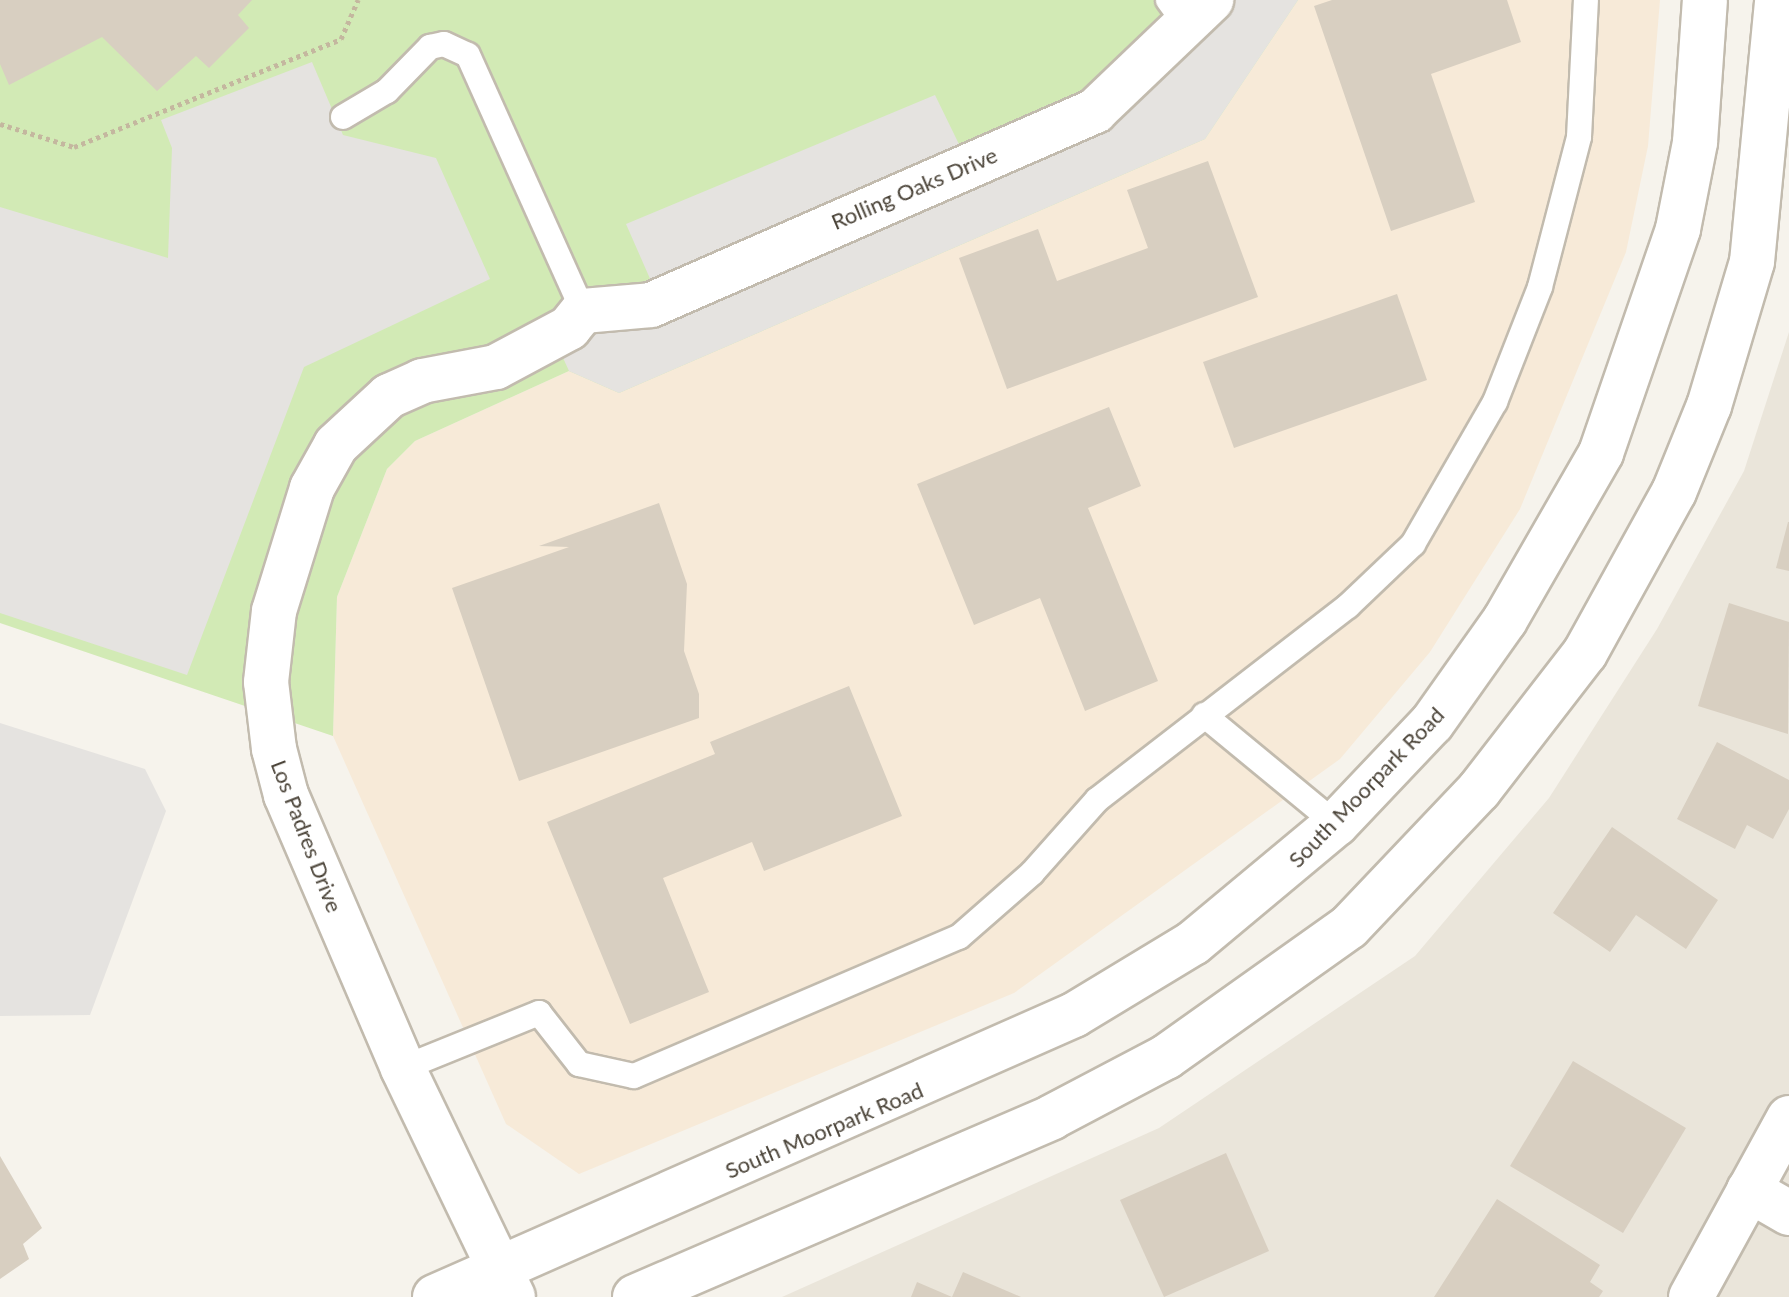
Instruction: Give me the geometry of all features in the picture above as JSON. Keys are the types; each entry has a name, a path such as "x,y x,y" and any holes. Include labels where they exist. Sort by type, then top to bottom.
{"street":[{"name":"South Moorpark Road","path":"435,1297 505,1284 1074,1015 1193,943 1336,824 1432,723 1557,539 1601,453 1678,229 1695,142 1705,0"},
{"path":"635,1297 1052,1117 1166,1057 1349,927 1479,790 1585,653 1674,492 1709,406 1752,262 1777,0"},
{"name":"Rolling Oaks Drive","path":"583,311 651,305 1095,111 1188,8"},
{"name":"Los Padres Drive","path":"505,1284 403,1068 286,795 266,682 274,611 312,488 336,445 389,396 422,381 496,367 569,328 583,311"},
{"path":"1691,1297 1789,1118"},
{"path":"1749,1190 1789,1213"}],"lane":[{"path":"403,1068 539,1013 579,1064 634,1076 959,937 1032,873 1097,800 1348,606 1413,544 1495,402 1540,287 1579,137 1586,0"},
{"path":"343,117 387,91 430,47 444,44 468,55 583,311"},
{"path":"1204,715 1336,824"}],"path":[{"path":"0,124 74,147 341,39 358,0"}],"shaded area":[{"path":"1228,0 1298,0 1205,139 619,393 569,371 559,349 662,306 626,224 935,95 974,175"},
{"path":"1298,0 1660,0 1648,146 1626,252 1520,509 1430,652 1340,759 1014,993 579,1174 506,1124 333,736 337,597 387,469 415,441 569,371 1205,139"},
{"path":"312,62 343,135 436,158 490,279 304,367 187,675 0,613 0,207 168,258 172,148 161,120"},
{"path":"1789,332 1789,1297 782,1297 1159,1128 1415,956 1549,798 1657,629 1744,471"},
{"path":"0,723 145,769 166,811 90,1015 0,1016"}],"green space":[{"path":"0,0 1298,0 1205,139 619,393 569,371 415,441 387,469 337,597 333,736 0,623"}],"building":[{"path":"0,0 252,0 238,15 249,28 209,68 196,56 157,91 102,37 9,85 0,64"},
{"path":"1332,0 1507,0 1521,42 1431,74 1475,202 1391,231 1314,6"},
{"path":"1208,161 1258,297 1007,389 959,258 1038,229 1057,281 1148,248 1127,190"},
{"path":"1397,294 1427,380 1234,448 1203,362"},
{"path":"1109,407 1141,486 1088,508 1158,681 1085,711 1040,598 974,625 917,484"},
{"path":"659,503 687,584 684,651 699,694 699,718 519,781 452,588 569,547 539,546"},
{"path":"1789,522 1789,571 1776,568"},
{"path":"1729,603 1789,622 1788,734 1698,706"},
{"path":"849,686 902,816 764,871 752,842 663,878 709,992 630,1024 547,822 715,754 710,742"},
{"path":"1717,742 1789,780 1789,809 1773,839 1747,825 1735,849 1677,819"},
{"path":"1612,827 1718,900 1686,949 1636,915 1610,952 1553,913"},
{"path":"1573,1061 1686,1128 1623,1233 1510,1166"},
{"path":"1226,1153 1269,1251 1164,1297 1120,1200"},
{"path":"0,1156 42,1228 23,1244 29,1259 0,1279"},
{"path":"1497,1199 1600,1265 1590,1282 1603,1291 1599,1297 1434,1297"},
{"path":"963,1272 1021,1297 952,1297"},
{"path":"917,1282 952,1297 911,1297"}]}
